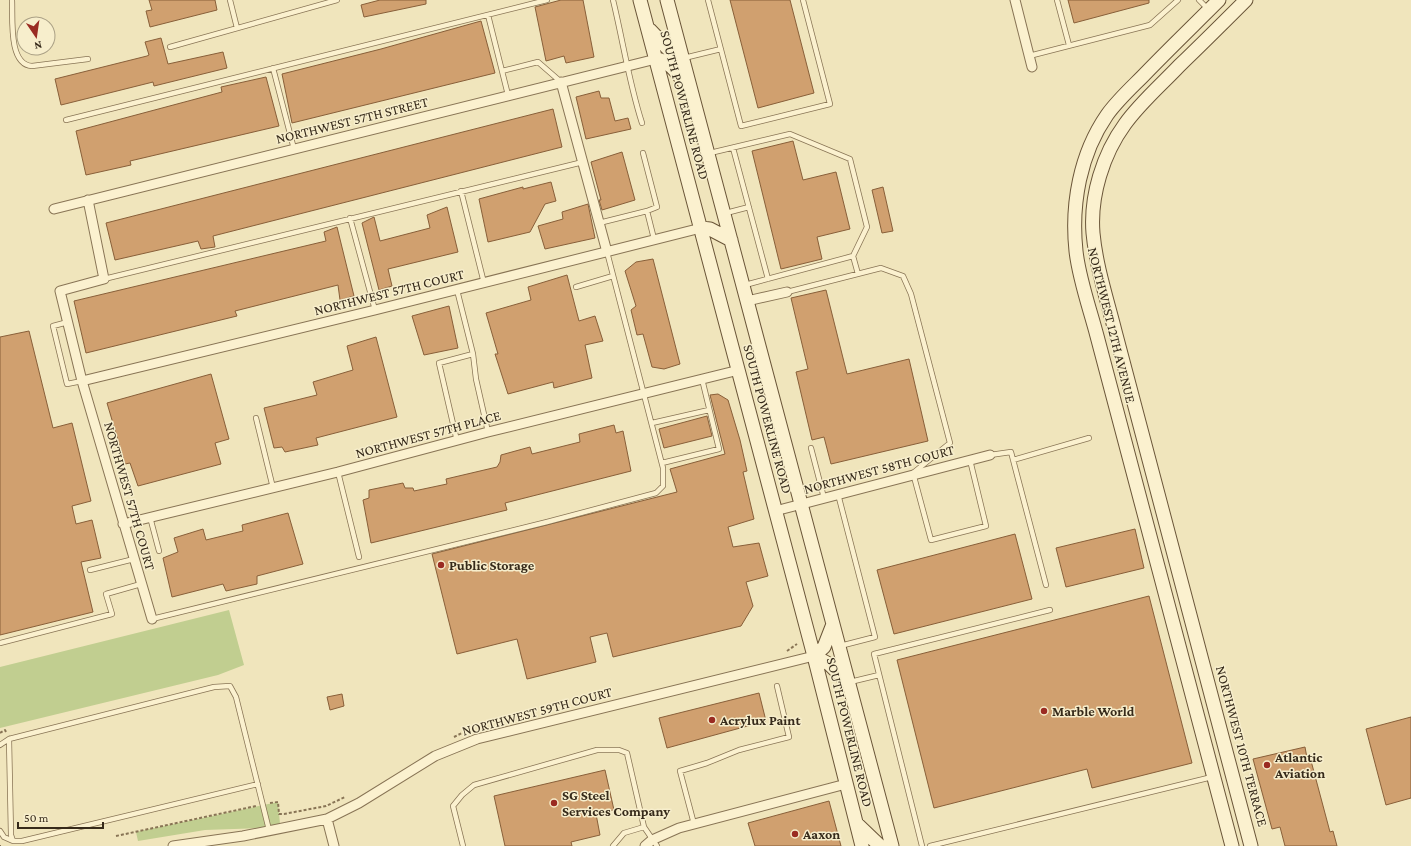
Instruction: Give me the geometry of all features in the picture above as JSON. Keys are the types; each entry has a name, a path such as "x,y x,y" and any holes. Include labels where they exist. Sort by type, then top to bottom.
{"main road":[{"name":"SOUTH POWERLINE ROAD","path":"640,0 739,370 862,846"},
{"name":"SOUTH POWERLINE ROAD","path":"667,0 892,846"},
{"name":"NORTHWEST 12TH AVENUE","path":"1210,761 1076,252 1075,211 1082,170 1097,132 1108,114 1150,68 1219,0"},
{"name":"NORTHWEST 12TH AVENUE","path":"1201,654 1115,331 1096,250 1093,232 1094,206 1100,176 1114,141 1135,111 1246,0"},
{"path":"1209,10 1221,25"},
{"path":"648,29 672,53 683,58"},
{"path":"656,59 670,65 693,94"},
{"path":"701,228 710,229 731,240"},
{"path":"1097,336 1115,331"},
{"path":"833,624 824,647 814,656 829,664 847,678"},
{"name":"NORTHWEST 10TH TERRACE","path":"1201,654 1251,846"},
{"path":"1228,756 1210,761 1232,846"},
{"path":"856,822 880,846"}],"street":[{"path":"1015,0 1032,67"},
{"name":"NORTHWEST 57TH STREET","path":"54,209 656,59"},
{"path":"561,82 607,252"},
{"path":"88,200 104,279"},
{"name":"NORTHWEST 57TH COURT","path":"82,381 457,290 607,252 654,238 701,228"},
{"name":"NORTHWEST 57TH COURT","path":"104,279 60,291 82,381 152,619"},
{"path":"747,301 787,292"},
{"name":"NORTHWEST 57TH PLACE","path":"123,524 338,472 488,432 739,370"},
{"name":"NORTHWEST 58TH COURT","path":"775,511 913,473 990,455"},
{"name":"NORTHWEST 59TH COURT","path":"173,846 244,836 327,819 359,803 435,756 477,739 814,656"},
{"path":"651,844 679,828 846,784"},
{"path":"327,819 334,846"}],"lane":[{"path":"12,0 14,44 21,62 26,66 88,59"},
{"path":"230,0 237,28"},
{"path":"170,47 337,0"},
{"path":"66,120 548,0"},
{"path":"613,0 628,66 630,86 642,123"},
{"path":"708,0 741,126 830,104 803,0"},
{"path":"1057,0 1069,45"},
{"path":"1029,56 1150,25 1178,0"},
{"path":"1199,0 1209,10"},
{"path":"488,15 508,95"},
{"path":"683,58 721,49"},
{"path":"502,71 538,62 561,82"},
{"path":"273,68 294,149"},
{"path":"708,154 790,134 850,159 867,227 853,256 858,274"},
{"path":"733,148 768,279"},
{"path":"599,223 657,207 643,153"},
{"path":"104,279 583,162"},
{"path":"461,191 484,283"},
{"path":"724,213 749,207"},
{"path":"647,211 654,238"},
{"path":"350,218 375,310"},
{"path":"152,619 547,522 656,492 663,486 662,463 645,393 607,252"},
{"path":"743,285 853,256"},
{"path":"787,292 881,268 903,276 911,294 950,443 913,473 931,540 986,526 970,459"},
{"path":"576,287 613,276"},
{"path":"457,290 473,354 476,379 488,432"},
{"path":"68,322 53,326 68,384 82,381"},
{"path":"457,441 440,363 473,354"},
{"path":"662,463 719,449 702,379"},
{"path":"652,423 709,410"},
{"path":"256,418 273,488"},
{"path":"1013,460 1089,438"},
{"path":"811,448 824,498"},
{"path":"990,455 1011,452 1046,585"},
{"path":"338,472 359,557"},
{"path":"838,494 875,637 839,646"},
{"path":"150,517 159,551"},
{"path":"90,570 134,559"},
{"path":"0,642 112,614 106,594 141,584"},
{"path":"922,846 874,654 1050,610"},
{"path":"847,678 879,675"},
{"path":"0,745 9,739 214,687 230,686 236,697 269,830"},
{"path":"694,824 680,771 707,764 739,750 790,737 777,686"},
{"path":"9,739 11,835 13,841"},
{"path":"463,846 453,806 462,795 474,785 597,750 619,750 627,753 644,827 651,844"},
{"path":"930,846 1214,777"},
{"path":"0,831 4,837 13,841 22,841 258,784"},
{"path":"613,846 624,833 644,827"}],"green space":[{"path":"229,610 244,665 218,675 0,728 0,667"},
{"path":"278,802 280,824 261,828 205,830 138,841 136,832"}],"building":[{"path":"149,0 215,0 217,10 150,27 146,11 152,10"},
{"path":"380,0 426,0 426,4 364,17 361,5"},
{"path":"561,0 583,0 594,57 566,63 564,56 546,61 535,7"},
{"path":"730,0 790,0 814,93 758,108"},
{"path":"1068,0 1149,0 1149,3 1074,23"},
{"path":"481,21 495,73 292,123 282,74 381,49"},
{"path":"161,38 168,64 223,52 227,68 154,86 153,82 61,105 55,79 147,56 149,55 145,42"},
{"path":"266,77 279,126 130,161 131,165 86,175 76,131 222,92 221,87"},
{"path":"599,91 601,98 609,98 615,121 628,118 631,129 586,139 576,97"},
{"path":"553,109 562,147 213,236 215,247 201,249 198,241 115,260 106,223"},
{"path":"793,141 803,180 836,172 850,229 817,237 822,259 781,269 752,151"},
{"path":"622,152 635,200 602,210 599,200 601,200 591,162"},
{"path":"551,182 556,201 545,204 530,232 488,242 479,199 523,187 523,189"},
{"path":"883,187 893,231 882,233 872,190"},
{"path":"588,204 595,238 545,249 538,226 563,219 562,212"},
{"path":"447,207 458,252 388,269 392,286 379,290 362,223 374,217 380,241 430,228 427,215"},
{"path":"337,227 354,296 340,300 338,285 235,311 237,316 86,353 74,301 326,241 324,232"},
{"path":"653,259 680,364 664,369 652,367 643,334 637,335 631,310 636,306 625,271 636,262"},
{"path":"567,275 579,321 595,316 603,341 585,345 592,378 554,388 553,382 508,394 495,354 498,354 486,313 531,300 528,287"},
{"path":"826,290 847,374 909,359 928,441 831,464 824,437 812,440 796,372 808,369 791,298"},
{"path":"449,306 458,348 424,355 412,316"},
{"path":"29,331 53,428 72,423 91,501 72,506 76,524 92,520 101,558 81,562 93,612 0,635 0,337"},
{"path":"376,337 397,417 316,438 318,445 285,452 282,447 274,448 264,408 317,395 313,382 353,370 347,346"},
{"path":"211,374 229,439 215,443 221,464 138,486 130,463 125,464 107,403"},
{"path":"718,394 728,400 740,440 747,471 743,472 754,519 728,527 733,547 759,543 768,576 746,582 753,606 741,626 613,657 607,633 590,637 596,662 527,679 517,639 457,654 432,554 677,492 670,469 725,454 710,395"},
{"path":"707,416 712,436 664,448 659,429"},
{"path":"614,425 616,433 623,431 631,471 505,503 507,510 371,543 363,500 369,498 369,490 403,483 405,488 413,488 414,491 447,484 446,479 497,467 500,462 501,455 530,447 532,454 580,442 579,434"},
{"path":"288,513 303,564 257,576 257,584 226,591 223,584 172,597 163,558 178,552 174,538 203,529 206,540 243,531 242,525"},
{"path":"1135,529 1144,568 1066,587 1056,548"},
{"path":"1015,534 1032,599 894,634 877,570"},
{"name":"Marble World","path":"1149,596 1192,763 1092,788 1087,769 934,808 897,660"},
{"name":"Acrylux Paint","path":"759,693 766,721 667,748 659,718"},
{"path":"342,694 344,706 330,710 327,697"},
{"path":"1411,717 1411,798 1386,805 1366,729"},
{"path":"1305,747 1307,758 1310,757 1330,832 1333,831 1337,846 1285,846 1280,827 1272,829 1253,759"},
{"name":"SG Steel Services Company","path":"605,770 614,810 596,814 600,835 571,842 572,846 505,846 494,796"},
{"name":"Aaxon","path":"829,801 841,846 755,846 748,823"}],"place":[{"name":"Public Storage","path":"441,565"},
{"name":"Marble World","path":"1044,711"},
{"name":"Acrylux Paint","path":"712,720"},
{"name":"Atlantic Aviation","path":"1267,765"},
{"name":"SG Steel Services Company","path":"554,803"},
{"name":"Aaxon","path":"795,834"}]}
